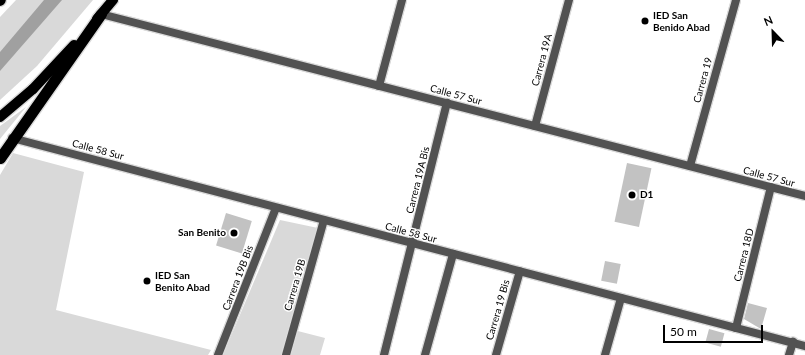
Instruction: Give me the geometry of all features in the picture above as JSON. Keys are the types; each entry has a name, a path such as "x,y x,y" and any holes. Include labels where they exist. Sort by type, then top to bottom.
{"highway":[{"path":"0,158 12,138 101,14"}],"main road":[{"path":"0,117 50,73 113,0"}],"street":[{"path":"379,86 402,0"},
{"name":"Carrera 19A","path":"535,126 569,0"},
{"name":"Carrera 19","path":"690,166 736,0"},
{"name":"Calle 57 Sur","path":"101,14 805,196"},
{"name":"Carrera 19A Bis","path":"384,355 447,103"},
{"name":"Calle 58 Sur","path":"12,138 805,346"},
{"name":"Carrera 18D","path":"736,328 771,187"},
{"name":"Carrera 19B Bis","path":"218,355 276,208"},
{"name":"Carrera 19B","path":"286,355 324,220"},
{"path":"425,355 453,254"},
{"name":"Carrera 19 Bis","path":"496,355 520,271"},
{"path":"605,355 621,298"},
{"path":"789,355 793,342"}],"shaded area":[{"path":"16,0 93,0 37,66 0,100 0,17"},
{"path":"44,0 62,0 0,71 0,52"},
{"path":"26,107 0,139 0,126"},
{"path":"13,153 84,172 56,310 211,350 208,355 0,355 0,175"},
{"path":"280,220 318,228 290,329 325,338 320,355 223,355"}],"building":[{"name":"D1","path":"627,163 651,168 639,227 615,222"},
{"name":"San Benito","path":"226,213 252,221 242,253 216,246"},
{"path":"605,261 621,264 617,284 601,281"},
{"path":"748,303 767,308 761,329 744,319"},
{"path":"709,329 724,333 721,347 705,343"}],"place":[{"name":"IED San Benido Abad","path":"645,21"},
{"name":"D1","path":"632,195"},
{"name":"San Benito","path":"234,233"},
{"name":"IED San Benito Abad","path":"147,281"}]}
